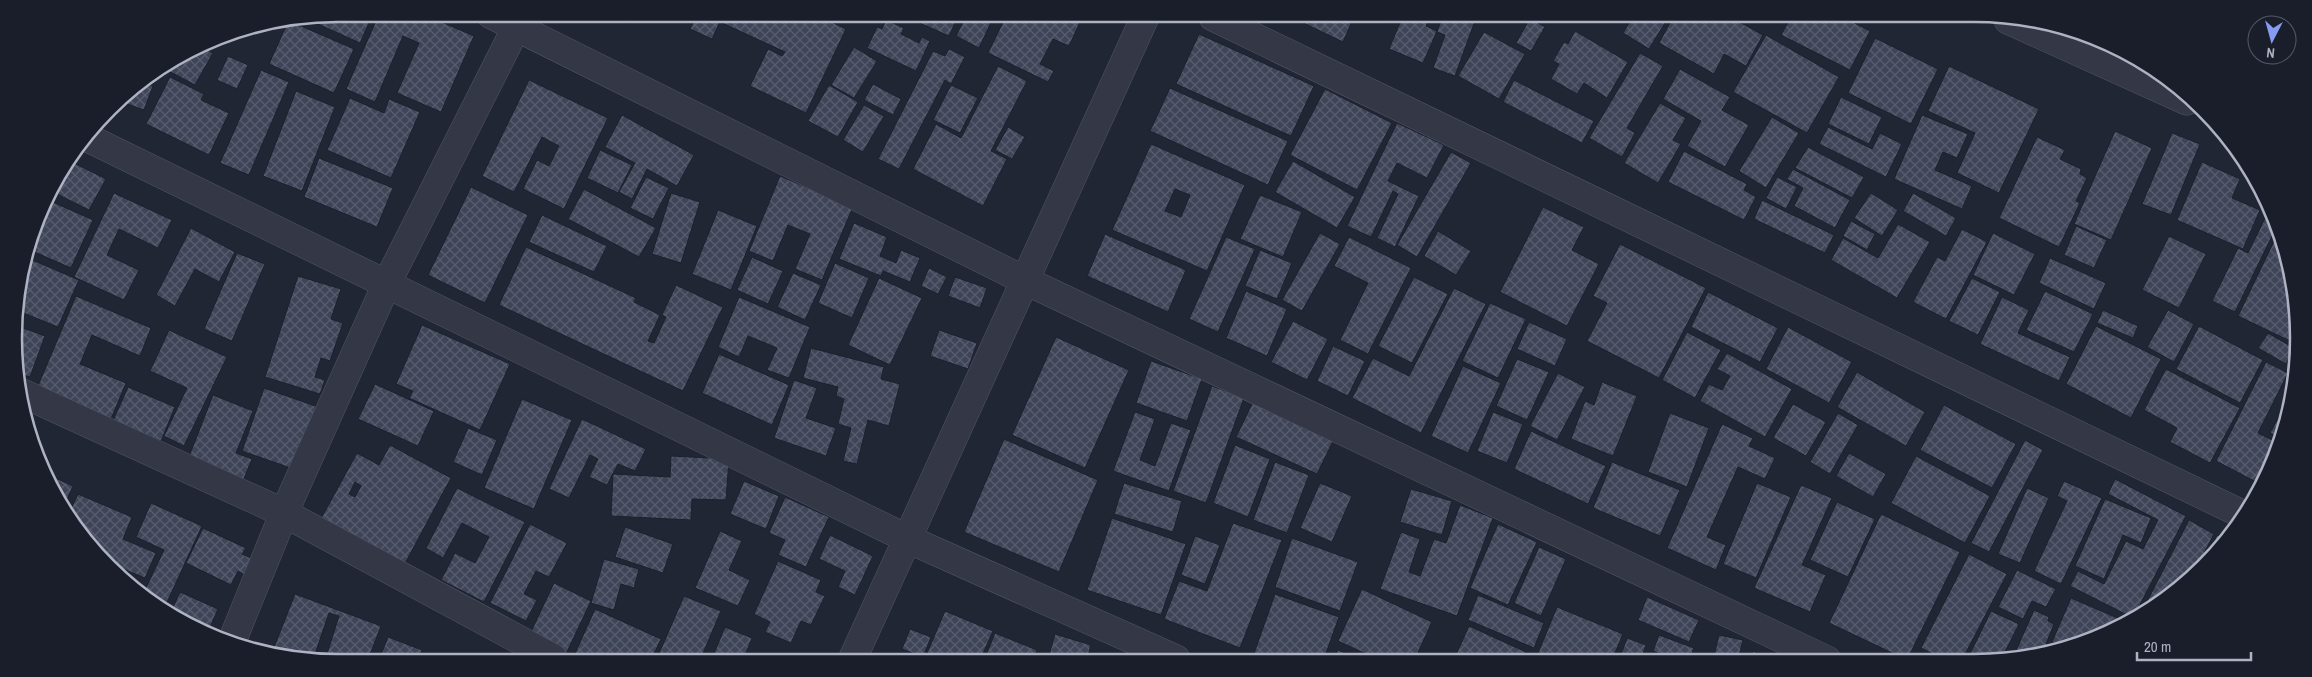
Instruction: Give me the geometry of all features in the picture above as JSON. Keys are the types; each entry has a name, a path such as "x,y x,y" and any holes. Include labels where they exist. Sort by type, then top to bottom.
{"street":[{"path":"234,637 284,513 387,283 519,22"},
{"path":"522,22 1024,280 1814,654"},
{"path":"855,654 1142,22"},
{"path":"1223,22 2237,512"},
{"path":"2022,26 2176,96"},
{"path":"93,140 908,538 1165,654"},
{"path":"28,396 284,513 546,654"}],"building":[{"path":"369,22 360,43 316,23"},
{"path":"375,22 442,22 474,36 441,112 397,93 419,43 403,36 375,102 346,89"},
{"path":"694,22 720,22 712,39 690,29"},
{"path":"720,22 832,22 846,29 806,113 750,86 768,49 782,56 785,52"},
{"path":"885,22 890,22 904,28 901,34 919,43 922,37 930,41 916,71 867,48 877,27 882,29"},
{"path":"918,22 955,22 949,36"},
{"path":"963,22 991,22 979,48 956,36"},
{"path":"1003,22 1080,22 1069,46 1053,39 1040,64 1054,71 1048,82 988,53"},
{"path":"1301,22 1352,22 1343,42"},
{"path":"1400,22 1428,22 1426,26 1437,31 1423,63 1389,49"},
{"path":"1441,22 1475,22 1455,76 1433,68 1445,35 1437,32"},
{"path":"1528,22 1537,22 1545,27 1531,51 1516,43"},
{"path":"1630,22 1665,23 1649,49 1623,33"},
{"path":"1670,22 1739,22 1763,35 1746,66 1724,54 1714,74 1659,43"},
{"path":"1788,22 1853,22 1870,31 1850,70 1781,35"},
{"path":"297,25 354,49 334,93 269,64 286,27"},
{"path":"1575,31 1628,62 1607,98 1584,83 1577,94 1551,79 1559,64 1553,61 1564,42 1568,44"},
{"path":"1484,32 1525,54 1499,99 1458,76"},
{"path":"1199,34 1314,86 1291,136 1176,84"},
{"path":"1766,35 1839,77 1807,133 1733,92"},
{"path":"1875,38 1938,69 1911,124 1848,93"},
{"path":"854,47 877,61 854,98 831,85"},
{"path":"949,49 965,57 951,84 945,80 899,169 878,159 933,51 945,56"},
{"path":"209,51 213,53 195,85 170,72"},
{"path":"1640,53 1663,66 1627,128 1635,133 1622,157 1589,138"},
{"path":"228,56 248,65 237,89 217,80"},
{"path":"998,66 1027,81 991,151 1007,159 983,206 913,169 936,124 961,138"},
{"path":"1949,66 2039,109 1999,193 1957,173 1975,133 1928,111"},
{"path":"1680,69 1730,97 1722,110 1749,125 1725,167 1687,146 1701,121 1663,99"},
{"path":"261,70 289,82 249,175 220,163"},
{"path":"170,77 204,94 201,100 229,113 209,155 146,124"},
{"path":"529,80 608,118 564,209 523,189 537,160 549,166 559,146 542,137 514,192 482,176"},
{"path":"1514,80 1594,121 1582,143 1503,102"},
{"path":"873,84 901,99 893,115 864,100"},
{"path":"150,85 153,86 144,110 127,104"},
{"path":"829,85 858,102 838,137 808,121"},
{"path":"951,85 978,98 960,133 933,120"},
{"path":"1170,88 1288,141 1268,185 1150,131"},
{"path":"1325,89 1392,123 1357,190 1290,155"},
{"path":"296,91 335,107 302,191 263,176"},
{"path":"1841,97 1882,117 1869,144 1828,124"},
{"path":"350,98 384,113 389,99 420,112 391,178 327,150"},
{"path":"1660,103 1686,118 1673,140 1681,144 1658,183 1624,163"},
{"path":"864,105 884,116 863,152 843,140"},
{"path":"622,115 694,155 677,186 647,169 632,199 619,192 635,163 605,147"},
{"path":"1922,115 1968,134 1957,158 1943,152 1935,170 1972,186 1962,209 1894,179"},
{"path":"1772,117 1799,133 1766,188 1739,171"},
{"path":"1397,123 1444,145 1427,178 1397,163 1388,181 1419,196 1395,247 1377,238 1398,194 1393,191 1371,237 1347,226"},
{"path":"1008,127 1025,137 1012,159 995,150"},
{"path":"1828,127 1872,149 1880,133 1902,144 1886,177 1819,144"},
{"path":"2115,131 2152,148 2111,240 2074,224"},
{"path":"2172,133 2200,144 2171,215 2142,204"},
{"path":"2037,137 2065,150 2060,159 2081,169 2080,174 2087,178 2076,201 2080,203 2059,247 1999,218"},
{"path":"1151,144 1245,185 1207,271 1112,230","holes":["1175,189 1190,195 1181,217 1165,211"]},
{"path":"1808,147 1864,177 1852,198 1795,168"},
{"path":"600,150 632,165 618,193 587,178"},
{"path":"1684,151 1747,184 1744,190 1756,197 1744,220 1668,182"},
{"path":"1451,152 1471,163 1417,257 1397,245"},
{"path":"319,158 393,188 377,227 304,197"},
{"path":"1293,161 1355,197 1337,228 1275,192"},
{"path":"2202,162 2240,179 2232,198 2260,210 2243,249 2177,220"},
{"path":"76,164 106,179 89,210 58,194"},
{"path":"1793,169 1850,200 1835,228 1794,206 1803,188 1787,179"},
{"path":"780,176 853,207 822,280 795,269 810,234 788,225 773,261 749,251"},
{"path":"646,177 669,188 653,219 630,208"},
{"path":"1777,177 1797,187 1786,209 1766,198"},
{"path":"471,187 528,215 485,303 428,275"},
{"path":"584,189 656,228 639,257 568,219"},
{"path":"114,193 172,220 158,248 119,229 107,255 139,270 124,300 74,277"},
{"path":"671,193 700,202 681,263 652,254"},
{"path":"1871,193 1898,210 1882,236 1854,218"},
{"path":"1913,193 1956,218 1946,236 1903,211"},
{"path":"1260,195 1302,212 1283,257 1240,239"},
{"path":"1762,200 1834,235 1825,253 1754,219"},
{"path":"54,202 93,220 71,268 34,252"},
{"path":"1543,207 1584,227 1572,250 1599,264 1567,326 1500,292"},
{"path":"718,210 757,226 731,290 692,274"},
{"path":"542,215 607,246 594,272 529,242"},
{"path":"2265,218 2272,235 2235,312 2212,301 2238,248 2248,253"},
{"path":"1851,221 1875,234 1867,250 1843,236"},
{"path":"854,223 887,237 880,256 896,263 901,250 920,258 910,282 883,271 881,276 839,259"},
{"path":"1898,224 1930,242 1897,298 1831,260 1843,238 1878,258"},
{"path":"2076,226 2107,240 2094,268 2064,255"},
{"path":"191,228 235,252 219,282 195,269 175,306 156,295"},
{"path":"1962,229 1987,242 1946,319 1913,302 1937,257 1945,261"},
{"path":"1438,231 1471,251 1456,275 1424,256"},
{"path":"1320,233 1340,244 1302,311 1282,300"},
{"path":"1993,233 2035,254 2014,295 1973,275"},
{"path":"1105,234 1186,270 1168,312 1087,276"},
{"path":"2169,236 2206,254 2179,308 2142,290"},
{"path":"1226,237 1255,249 1218,332 1189,319"},
{"path":"1349,237 1411,268 1368,354 1340,340 1368,283 1334,266"},
{"path":"2274,241 2287,297 2290,341 2238,316"},
{"path":"1620,244 1706,288 1659,378 1587,341 1607,303 1593,296"},
{"path":"526,247 636,298 634,302 660,315 648,341 654,343 666,317 662,315 676,285 723,307 683,391 499,305"},
{"path":"1260,250 1292,263 1277,299 1245,286"},
{"path":"237,253 265,264 232,341 204,329"},
{"path":"752,257 783,271 768,304 737,290"},
{"path":"2050,258 2106,283 2094,309 2039,283"},
{"path":"32,260 79,280 58,327 23,313"},
{"path":"835,263 869,278 852,318 818,303"},
{"path":"929,268 947,277 938,294 921,286"},
{"path":"793,273 821,285 805,320 777,307"},
{"path":"298,276 341,289 331,319 343,323 330,361 321,358 315,377 325,380 320,394 265,377"},
{"path":"955,277 987,288 980,308 948,296"},
{"path":"1414,277 1448,294 1412,363 1378,346"},
{"path":"879,278 922,298 890,365 848,345"},
{"path":"1972,278 2000,292 1978,335 1949,321"},
{"path":"1454,288 1486,304 1421,433 1352,398 1373,358 1409,376"},
{"path":"1246,291 1287,309 1267,356 1226,338"},
{"path":"2045,291 2093,314 2074,352 2026,330"},
{"path":"1708,292 1778,328 1760,362 1691,327"},
{"path":"76,296 151,328 140,356 92,335 80,364 126,383 111,419 37,388"},
{"path":"739,297 810,327 789,378 767,370 777,348 748,336 739,357 718,347"},
{"path":"2002,297 2029,310 2018,333 2070,357 2059,381 1980,344"},
{"path":"1490,303 1526,319 1498,378 1462,361"},
{"path":"2103,310 2138,326 2133,338 2097,323"},
{"path":"2168,310 2194,324 2174,362 2147,347"},
{"path":"1293,321 1328,339 1307,380 1271,362"},
{"path":"1529,322 1567,339 1555,366 1517,349"},
{"path":"422,325 510,364 480,430 409,398 413,391 396,384"},
{"path":"2096,326 2161,359 2131,418 2066,384"},
{"path":"2199,326 2263,360 2240,403 2176,369"},
{"path":"1788,327 1852,362 1829,403 1766,369"},
{"path":"23,328 45,336 30,377 25,375"},
{"path":"169,330 227,357 184,446 164,436 187,388 150,371"},
{"path":"939,330 977,343 968,369 930,356"},
{"path":"1687,332 1721,350 1695,398 1662,380"},
{"path":"2268,333 2290,346 2289,358 2286,364 2258,348"},
{"path":"1056,337 1129,370 1085,468 1012,435"},
{"path":"1333,346 1365,361 1348,396 1317,381"},
{"path":"811,348 884,367 881,379 900,384 889,426 868,420 857,464 843,461 851,428 838,424 844,399 836,396 838,387 803,378"},
{"path":"1727,353 1792,389 1765,437 1700,401 1709,384 1722,390 1730,376 1717,369"},
{"path":"719,354 789,385 772,425 702,393"},
{"path":"1517,359 1549,372 1527,420 1496,406"},
{"path":"1151,361 1202,379 1187,421 1136,403"},
{"path":"2266,362 2288,373 2258,433 2273,440 2255,481 2216,461"},
{"path":"1463,366 1501,383 1468,453 1431,436"},
{"path":"2166,369 2240,408 2210,463 2170,442 2177,428 2144,410"},
{"path":"1857,372 1925,412 1906,446 1837,407"},
{"path":"1558,373 1585,387 1557,440 1530,426"},
{"path":"794,380 817,388 806,418 836,428 826,456 774,438"},
{"path":"1602,382 1637,396 1613,456 1571,439 1585,401 1594,405"},
{"path":"375,384 434,411 418,446 358,419"},
{"path":"1212,386 1244,398 1206,503 1173,491"},
{"path":"128,387 175,407 161,441 113,421"},
{"path":"264,388 321,408 299,471 242,451"},
{"path":"213,395 253,411 236,453 252,459 243,481 188,459"},
{"path":"522,399 572,420 534,509 484,488"},
{"path":"1253,402 1334,439 1317,474 1236,437"},
{"path":"1793,404 1826,422 1806,456 1773,438"},
{"path":"1944,405 2016,444 1992,488 1920,450"},
{"path":"1135,412 1155,419 1140,460 1155,466 1171,423 1191,430 1169,491 1113,471"},
{"path":"1493,412 1523,424 1507,463 1477,451"},
{"path":"1670,413 1709,428 1687,487 1648,472"},
{"path":"1838,413 1858,425 1830,474 1810,462"},
{"path":"2280,415 2274,435 2270,433"},
{"path":"582,419 646,449 635,471 618,464 607,485 589,477 598,459 590,455 569,498 549,489"},
{"path":"1722,424 1753,438 1749,446 1775,458 1765,479 1738,467 1707,537 1726,545 1716,570 1667,548"},
{"path":"468,428 497,440 482,475 453,462"},
{"path":"1531,431 1606,466 1588,504 1514,469"},
{"path":"1004,439 1098,480 1059,572 964,532"},
{"path":"2025,440 2043,450 1989,552 1971,543"},
{"path":"390,445 451,478 402,569 318,524 357,453 379,465","holes":["355,482 361,486 355,497 349,494"]},
{"path":"1235,445 1270,459 1248,517 1213,503"},
{"path":"1849,453 1886,474 1873,497 1836,476"},
{"path":"671,456 729,459 726,500 692,499 691,520 611,516 613,474 670,477"},
{"path":"1916,456 1990,496 1965,543 1891,503"},
{"path":"1275,462 1309,475 1287,533 1253,520"},
{"path":"1612,462 1680,490 1660,536 1593,508"},
{"path":"55,478 73,486 67,499"},
{"path":"2115,479 2186,516 2138,608 2127,615 2070,586 2078,571 2104,584 2126,541 2143,549 2158,520 2108,494"},
{"path":"744,481 779,496 766,529 730,514"},
{"path":"2064,481 2102,498 2061,584 2034,571 2067,501 2057,496"},
{"path":"1124,483 1182,501 1173,532 1114,514"},
{"path":"1320,483 1352,496 1332,542 1300,528"},
{"path":"1757,483 1791,497 1756,578 1723,564"},
{"path":"1801,485 1832,498 1802,565 1826,575 1810,612 1754,588"},
{"path":"457,488 525,522 484,602 441,580 455,553 475,563 489,537 462,523 443,558 426,548"},
{"path":"2027,488 2049,498 2020,563 1998,554"},
{"path":"1411,489 1452,501 1442,535 1400,522"},
{"path":"78,494 132,517 123,539 156,553 145,578 122,568 115,562 88,531 72,507"},
{"path":"785,497 829,517 806,567 778,555 785,540 769,533"},
{"path":"2105,499 2151,518 2141,543 2123,535 2104,579 2075,566"},
{"path":"1837,502 1875,519 1848,577 1810,560"},
{"path":"151,503 202,526 167,603 146,589 164,550 136,537"},
{"path":"1460,505 1493,518 1457,616 1380,589 1401,532 1420,539 1409,572 1420,576 1434,539 1446,543"},
{"path":"1881,514 1960,552 1910,654 1894,654 1829,623"},
{"path":"1112,518 1186,544 1161,615 1087,590"},
{"path":"2189,520 2214,534 2202,556 2197,562 2166,589 2146,603"},
{"path":"1233,523 1282,540 1240,648 1164,619 1179,581 1207,591"},
{"path":"530,524 567,543 549,577 536,571 524,594 537,600 526,621 490,603"},
{"path":"1498,524 1537,542 1508,605 1470,588"},
{"path":"625,527 673,544 663,573 615,557"},
{"path":"203,528 246,548 242,554 253,559 245,575 238,571 231,585 186,563"},
{"path":"720,531 742,541 729,570 750,580 738,606 695,588"},
{"path":"830,535 873,556 855,595 838,587 845,571 819,559"},
{"path":"2217,535 2220,536 2212,546"},
{"path":"1195,536 1220,545 1205,584 1181,575"},
{"path":"1292,538 1358,562 1340,611 1275,587"},
{"path":"1539,547 1566,559 1541,616 1514,603"},
{"path":"1969,554 2007,574 1965,654 1933,654 1921,648"},
{"path":"604,559 639,569 634,588 621,584 614,610 591,603"},
{"path":"778,561 821,580 816,592 825,596 811,625 801,621 791,643 765,632 770,622 754,614"},
{"path":"2017,570 2056,589 2046,607 2032,601 2023,619 1998,607"},
{"path":"554,583 591,601 566,654 529,636"},
{"path":"1362,589 1432,622 1417,654 1366,654 1338,641"},
{"path":"180,592 218,609 210,627 173,607"},
{"path":"295,594 381,626 370,654 327,654 339,616 329,613 315,654 274,647"},
{"path":"1275,594 1339,617 1326,654 1254,654"},
{"path":"1478,595 1544,623 1534,648 1468,620"},
{"path":"684,596 721,611 703,654 659,654"},
{"path":"1647,597 1699,620 1689,642 1638,620"},
{"path":"2071,598 2119,619 2075,638 2056,644 2052,642"},
{"path":"1557,607 1623,634 1615,654 1538,654"},
{"path":"595,609 661,639 654,654 575,654"},
{"path":"2034,610 2049,617 2048,621 2054,624 2046,644 2050,645 2015,652"},
{"path":"945,611 993,631 983,654 927,654"},
{"path":"1991,611 2019,624 2004,653 1970,654"},
{"path":"1469,626 1526,652 1525,654 1456,654"},
{"path":"725,627 752,638 746,654 714,654"},
{"path":"910,629 931,637 924,654 915,654 902,649"},
{"path":"995,633 1037,650 1036,654 987,654"},
{"path":"1055,634 1091,645 1088,654 1049,654"},
{"path":"1659,635 1694,648 1692,654 1660,654 1653,651"},
{"path":"1719,635 1743,640 1740,654 1714,654"},
{"path":"388,637 422,650 421,654 381,654"},
{"path":"1627,638 1646,645 1643,654 1621,654"},
{"path":"1338,650 1347,654 1336,654"}]}
